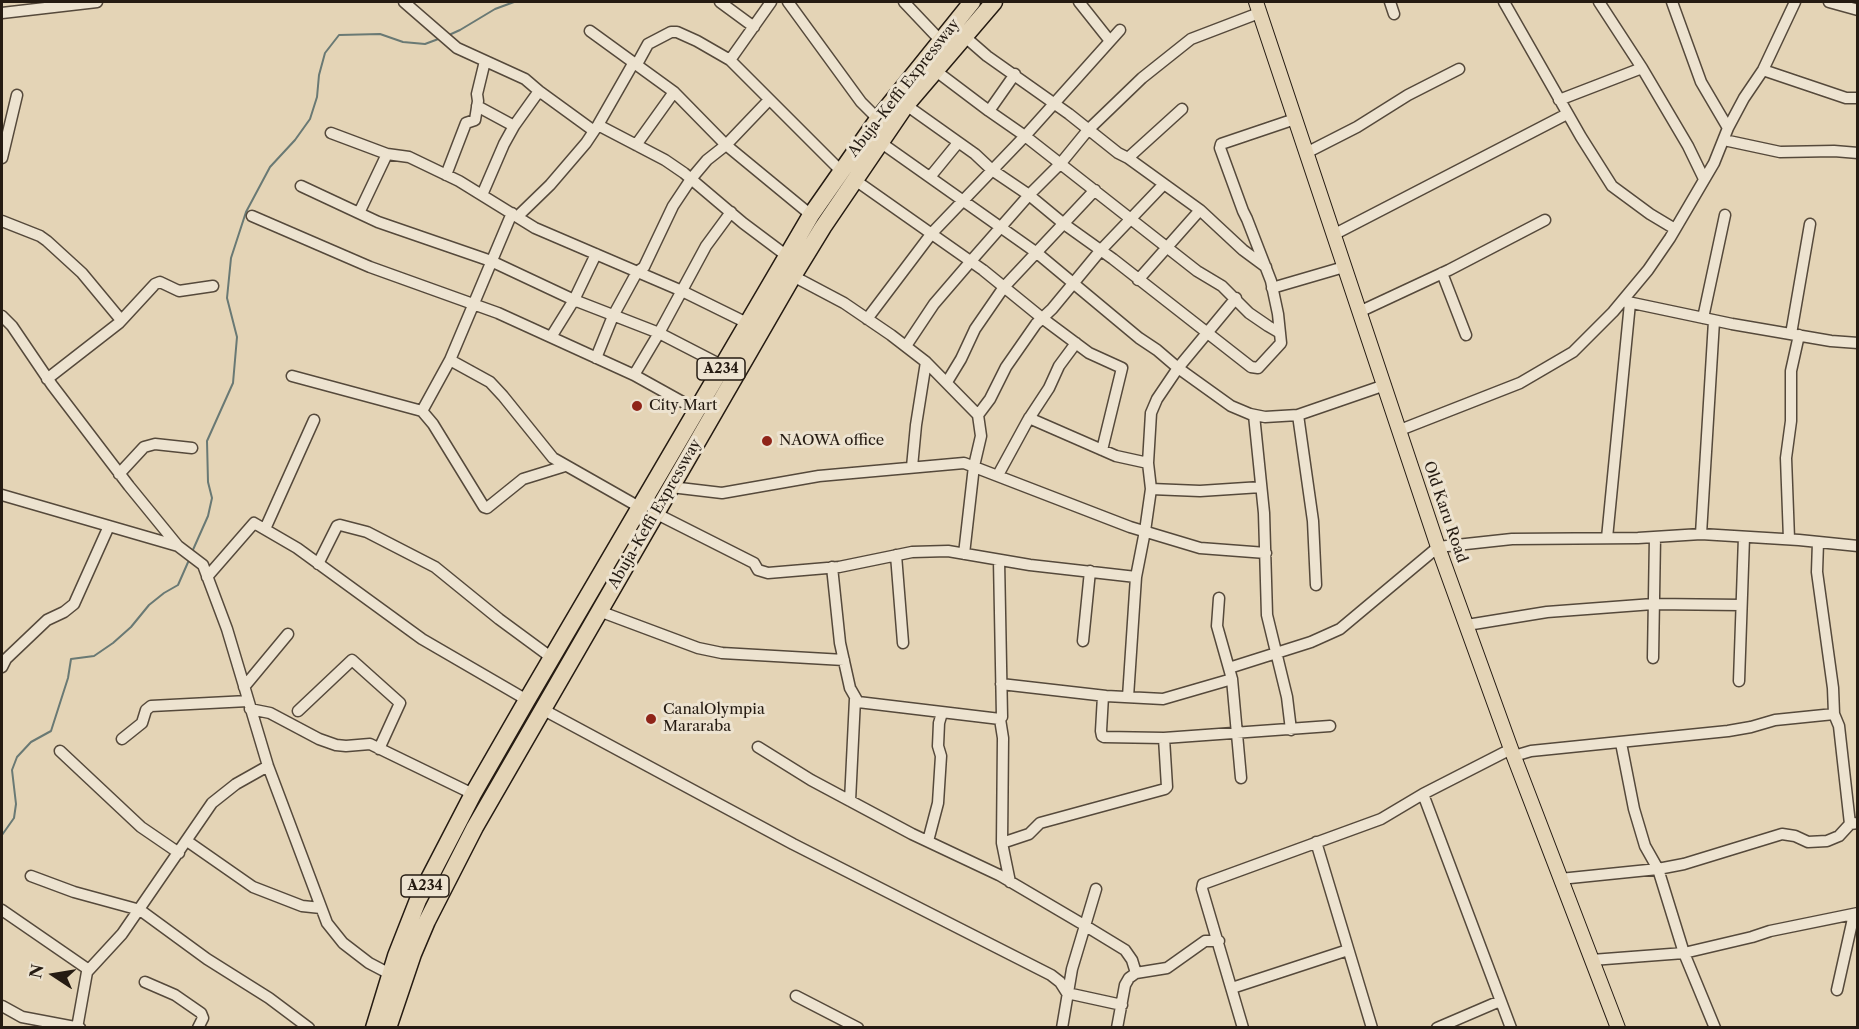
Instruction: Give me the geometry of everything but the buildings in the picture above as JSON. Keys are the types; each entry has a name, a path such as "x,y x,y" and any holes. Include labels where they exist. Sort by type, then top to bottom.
{"highway":[{"name":"Abuja-Keffi Expressway","path":"374,1028 390,974 418,900 473,794 527,700 648,511 671,487 793,276 878,119 972,2"},
{"name":"Abuja-Keffi Expressway","path":"388,1028 413,954 435,904 475,827 599,611 697,410 811,215 880,142 906,105 994,2"}],"main road":[{"name":"Old Karu Road","path":"1257,7 1438,547 1512,752 1618,1028"}],"street":[{"path":"2,14 97,2"},
{"path":"404,2 458,48 525,79 539,92 596,128 665,160 787,256"},
{"path":"720,2 754,27"},
{"path":"730,60 771,2"},
{"path":"789,2 861,102 878,119"},
{"path":"904,2 940,40"},
{"path":"1079,2 1110,41"},
{"path":"1390,2 1394,14"},
{"path":"1504,2 1567,114 1612,186 1675,229"},
{"path":"1599,2 1642,68 1688,146 1704,179"},
{"path":"1672,2 1701,82 1728,128"},
{"path":"1400,430 1520,383 1551,366 1573,352 1627,302 1675,229 1704,179 1744,98 1763,70 1795,2"},
{"path":"1829,2 1857,10"},
{"path":"906,346 934,304 1088,130 1142,78 1191,39 1257,7"},
{"path":"867,319 932,233 1025,136 1120,30"},
{"path":"590,31 674,92 726,145 811,215"},
{"path":"422,411 450,360 491,261 514,215 550,185 596,128 648,44 675,31 730,60 848,175 971,261 1089,353 1122,368 1102,450"},
{"path":"964,36 987,56 1015,74 1118,153 1200,210 1243,250 1266,267"},
{"path":"446,174 466,123 475,120 477,94 485,61"},
{"path":"1559,100 1642,68"},
{"path":"1306,153 1357,128 1408,95 1459,69"},
{"path":"1763,70 1846,98 1857,95"},
{"path":"936,71 1025,136 1197,271 1222,286 1249,313 1281,333"},
{"path":"989,111 1015,74"},
{"path":"482,195 504,144 539,92"},
{"path":"636,145 674,92"},
{"path":"2,158 16,95"},
{"path":"596,357 637,272 644,267 673,206 691,179 707,160 726,145 769,100"},
{"path":"906,105 1029,195 1251,367 1258,368 1281,343 1281,333 1266,267 1220,148 1221,144 1295,119"},
{"path":"477,106 514,126"},
{"path":"1128,158 1182,109"},
{"path":"1333,235 1567,114"},
{"path":"331,133 387,154 409,157 446,174 535,228 682,291 747,324"},
{"path":"1724,140 1780,152 1857,153"},
{"path":"880,142 1036,253 1178,368 1231,406 1265,417 1298,415 1385,385"},
{"path":"930,177 957,144"},
{"path":"359,213 387,154"},
{"path":"978,415 1036,324 1073,285 1100,251 1164,184"},
{"path":"301,186 378,222 491,261 574,300 659,333 723,366"},
{"path":"947,382 975,329 1004,287 1095,190"},
{"path":"1138,279 1200,210"},
{"path":"633,375 659,333 706,246 731,212"},
{"path":"1701,534 1708,319 1725,215"},
{"path":"252,216 370,267 473,303 596,357 697,410"},
{"path":"1359,312 1442,273 1545,220"},
{"path":"2,221 47,241 87,279 121,320"},
{"path":"1789,539 1786,459 1791,421 1791,371 1810,224"},
{"path":"551,338 574,300 596,254"},
{"path":"1272,288 1344,267"},
{"path":"1442,273 1466,335"},
{"path":"793,276 844,303 906,346 947,382 978,415 981,436 974,466 964,554"},
{"path":"47,379 121,320 155,284 160,282 179,291 213,286"},
{"path":"1128,697 1136,577 1151,489 1148,463 1151,413 1157,399 1178,368 1236,298"},
{"path":"1627,302 1708,319 1857,343"},
{"path":"1607,538 1627,302"},
{"path":"2,316 12,326 47,379 119,474 178,546 203,565 227,629 267,766 327,923 343,943 369,963 390,974"},
{"path":"998,475 1029,418 1049,388 1059,366 1076,343"},
{"path":"450,360 490,382 549,454 565,466 648,511 754,563 758,570 768,573 832,567 912,552 948,551 999,560 1136,577"},
{"path":"912,467 926,362"},
{"path":"292,376 422,411 433,424 484,507 487,508 523,479 565,466"},
{"path":"1254,415 1266,553 1266,607 1292,730"},
{"path":"1298,415 1313,521 1316,585"},
{"path":"1029,418 1102,450 1127,459 1148,463"},
{"path":"266,529 314,420"},
{"path":"119,474 144,447 155,444 192,448"},
{"path":"671,487 722,493 819,476 964,463 1145,531 1200,548 1266,553"},
{"path":"1151,489 1200,491 1261,487"},
{"path":"2,496 178,546"},
{"path":"207,577 254,523 318,564 422,639 527,700"},
{"path":"2,667 6,659 47,620 74,604 109,526"},
{"path":"318,564 337,526 367,532 435,567 552,658"},
{"path":"1229,668 1311,642 1340,629 1438,547 1512,540 1701,534 1857,546"},
{"path":"1653,657 1655,537"},
{"path":"1739,681 1744,537"},
{"path":"1560,879 1658,869 1684,864 1782,834 1796,836 1808,842 1827,841 1839,836 1854,823 1839,726 1834,714 1833,688 1817,572 1818,542"},
{"path":"896,555 903,643"},
{"path":"999,560 1002,717 1000,719 1003,738 1002,843 1010,882"},
{"path":"832,567 840,642 850,688 855,699 850,801"},
{"path":"1083,641 1090,572"},
{"path":"1219,598 1217,626 1232,679 1240,778"},
{"path":"1467,625 1547,612 1653,604 1741,605"},
{"path":"599,611 698,648 722,653 844,660"},
{"path":"244,687 288,634"},
{"path":"297,711 352,660 400,703 379,749"},
{"path":"1001,684 1103,696 1163,699 1232,679"},
{"path":"1103,696 1102,736 1164,738 1330,726"},
{"path":"855,699 862,704 1000,719"},
{"path":"122,739 142,723 146,710 151,706 249,705 270,712 319,740 346,746 370,744 473,794"},
{"path":"542,709 803,849 1051,975 1060,982 1067,993 1122,1005"},
{"path":"928,841 938,803 941,756 938,746 939,723 942,713"},
{"path":"1243,1028 1202,889 1203,884 1381,819 1423,794 1512,752 1728,731 1751,728 1774,720 1834,714"},
{"path":"1002,843 1029,834 1040,824 1165,789 1167,787 1164,738"},
{"path":"1621,743 1634,809 1645,846 1658,869 1683,953 1715,1028"},
{"path":"758,747 811,780 1010,882 1084,925 1125,950 1132,960 1136,973"},
{"path":"60,751 141,827 179,853"},
{"path":"2,1006 22,1017 78,1027 85,978 89,970 122,934 140,910 212,803 236,784 267,766"},
{"path":"1423,794 1511,1028"},
{"path":"187,840 253,887 302,906 321,908"},
{"path":"1316,842 1372,1028"},
{"path":"31,876 74,892 140,910 207,959 269,998 309,1028"},
{"path":"1062,1028 1067,993 1084,925 1096,890"},
{"path":"2,910 89,970"},
{"path":"1592,960 1683,953 1770,931 1856,914 1837,990"},
{"path":"1117,1028 1125,985 1129,978 1136,973 1167,968 1205,941 1219,941"},
{"path":"1232,988 1348,950"},
{"path":"145,982 175,995 201,1013 203,1018 198,1028"},
{"path":"796,996 858,1028"},
{"path":"1437,1028 1500,1001"}],"waterway":[{"path":"449,35 495,9 514,2"},
{"path":"192,552 208,516 212,498 208,482 207,441 233,383 237,337 227,298 231,258 246,212 270,167 295,140 310,119 317,97 319,75 325,53 339,35 380,34 403,42 425,44 441,38"},
{"path":"2,835 14,818 16,804 12,770 17,757 31,742 51,731 68,678 71,659 94,656 113,643 131,627 149,605 178,585 189,560"}],"place":[{"name":"City Mart","path":"637,406"},
{"name":"NAOWA office","path":"767,441"},
{"name":"CanalOlympia Mararaba","path":"651,719"}]}
